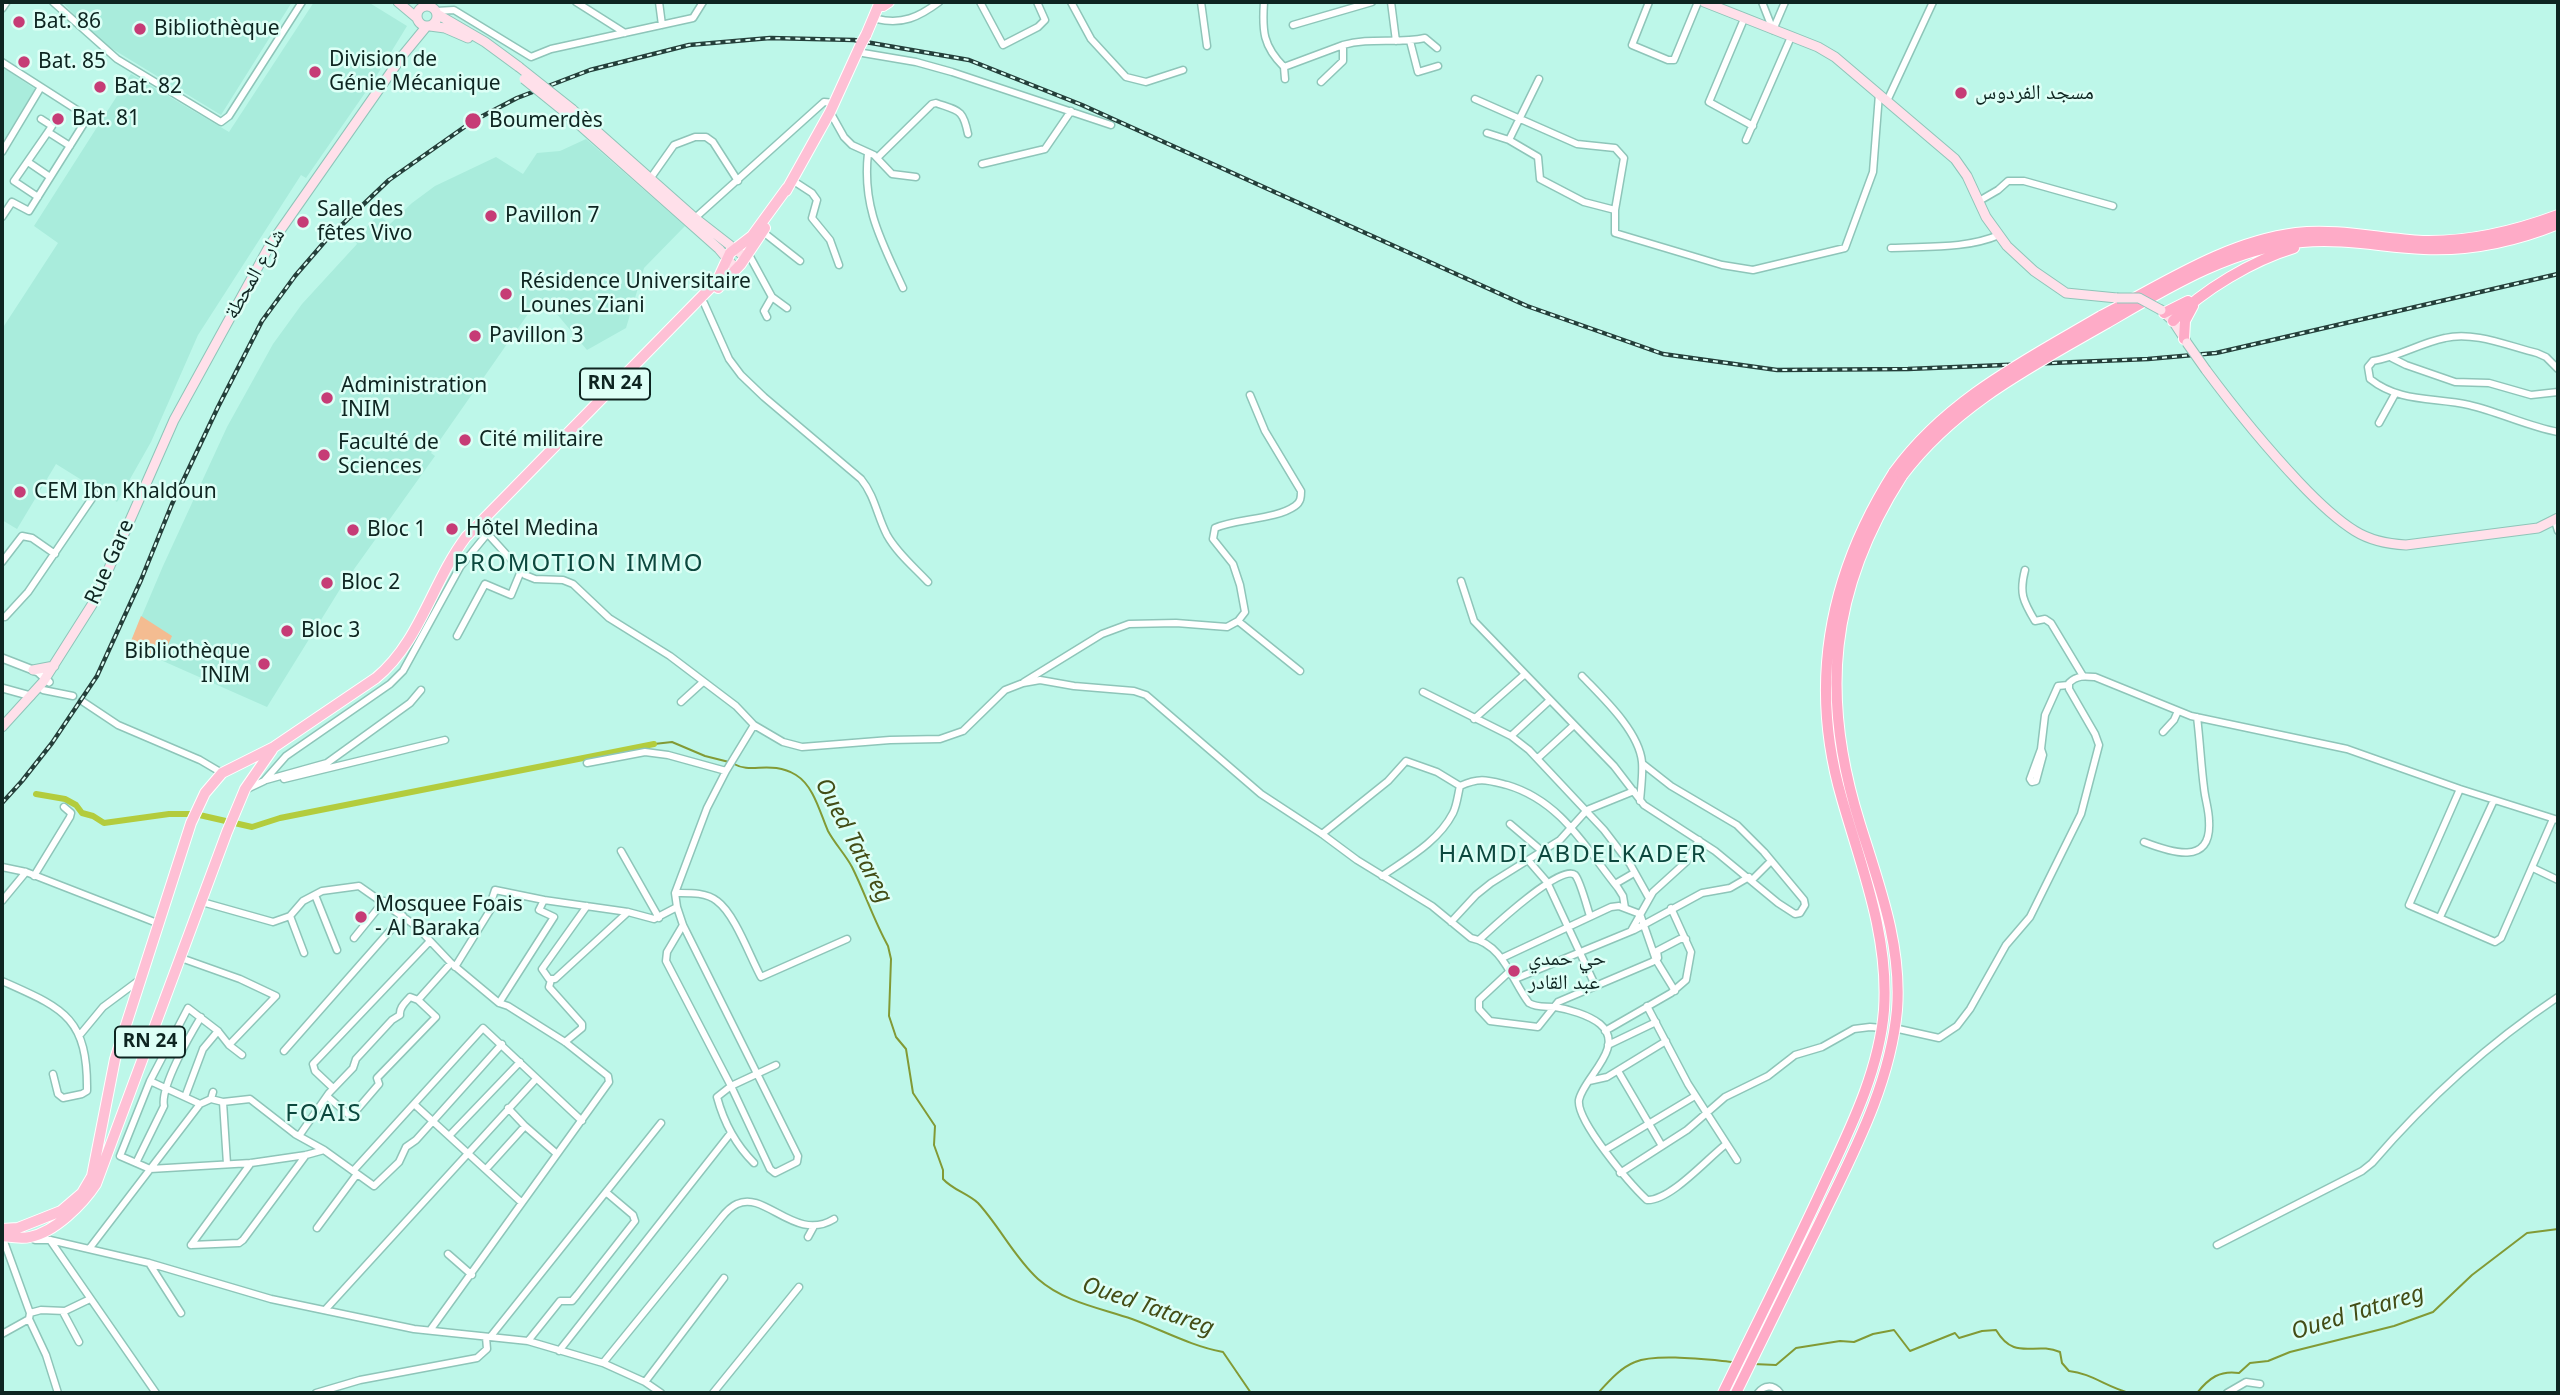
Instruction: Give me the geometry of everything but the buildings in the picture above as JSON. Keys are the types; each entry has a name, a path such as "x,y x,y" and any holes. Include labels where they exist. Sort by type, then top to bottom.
{"highway":[{"path":"2104,320 2193,267 2247,245 2280,236 2315,232 2422,241 2458,240 2502,233 2558,215"},
{"path":"1723,1393 1856,1115 1882,1028 1885,971 1879,929 1835,771 1826,713 1825,673 1832,624 1845,570 1864,523 1926,433 1962,400 2005,372 2177,284 2250,253 2282,245 2332,241 2423,249 2459,248 2513,239 2558,224"},
{"path":"2173,321 2197,299 2272,256 2302,246 2332,241"},
{"path":"2163,311 2181,306 2227,278 2230,272 2224,263"},
{"path":"2186,341 2185,321 2197,299"},
{"path":"1736,1393 1868,1120 1887,1061 1894,1028 1897,976 1891,925 1848,786 1839,741 1836,667 1843,614 1859,562 1898,474"}],"main road":[{"path":"398,2 428,26 446,28 469,39 517,69"},
{"path":"416,2 485,42 725,244 747,255"},
{"path":"1705,2 1818,47 1835,57 1955,159 1968,176 1986,218 2007,246 2034,271 2066,293 2139,298 2163,311 2248,426 2326,510 2356,532 2385,544 2406,545 2538,528 2556,520"},
{"name":"RN 24","path":"483,528 704,303 747,255 763,232 833,107 866,35 885,3"},
{"path":"402,55 421,8 435,11"},
{"path":"402,55 428,26 436,22 435,11"},
{"name":"شارع المحطة","path":"135,509 174,421 270,245 402,55"},
{"path":"569,111 719,248 736,269"},
{"name":"RN 24","path":"2,1229 27,1225 61,1211 75,1201 92,1176 109,1082 138,981 199,803 222,773 274,747 391,665 410,638 440,579 483,528 720,277 727,259 752,236 790,184"},
{"name":"Rue Gare","path":"2,727 39,690 95,600 135,509"},
{"name":"Rue Gare","path":"2,735 39,690 102,593 126,538 135,509"},
{"path":"39,690 33,673 54,666"},
{"name":"RN 24","path":"2,1236 47,1236 76,1209 102,1174 227,832 245,789 274,747"},
{"path":"38,1221 47,1236"},
{"path":"27,1225 30,1237"}],"street":[{"path":"2,8 6,2"},
{"path":"53,2 111,54 221,122 229,116 302,2"},
{"path":"576,2 625,33"},
{"path":"659,2 662,25"},
{"path":"435,11 454,10 531,57 551,49 693,18 703,2"},
{"path":"866,35 894,22 908,20 939,2"},
{"path":"980,2 1003,45 1038,27 1045,20 1037,2"},
{"path":"1071,2 1091,39 1126,77 1146,82 1183,70"},
{"path":"1201,2 1207,46"},
{"path":"1264,2 1262,29 1271,54 1284,67 1285,79"},
{"path":"1293,25 1372,2"},
{"path":"1391,2 1396,41"},
{"path":"1648,2 1632,45 1668,60 1674,60 1698,2"},
{"path":"1762,2 1773,30"},
{"path":"1773,30 1785,2"},
{"path":"1887,101 1933,2"},
{"path":"1744,19 1709,102 1753,125"},
{"path":"866,35 916,62 1111,125"},
{"path":"1746,140 1791,37"},
{"path":"1284,67 1357,41 1410,41 1425,38 1437,48"},
{"path":"1410,41 1418,72 1438,66"},
{"path":"1321,82 1343,61 1343,45"},
{"path":"2,62 88,117 29,211 12,202 2,218"},
{"path":"1508,140 1539,79"},
{"path":"2,152 41,88"},
{"path":"1475,99 1577,144 1615,148 1624,158 1615,210 1615,233 1722,265 1753,270 1845,248 1873,173 1879,94"},
{"path":"695,218 824,102 833,107 844,137 852,145 877,158 892,174 916,177"},
{"path":"877,158 932,104 961,111 968,134"},
{"path":"982,164 1045,149 1071,111"},
{"path":"37,197 15,181 52,126 41,119"},
{"path":"48,132 70,146"},
{"path":"1487,134 1508,140 1538,157 1540,179 1584,202 1615,210"},
{"path":"650,179 674,145 695,137 706,137 713,142 738,181"},
{"path":"868,153 866,169 870,212 903,288"},
{"path":"28,162 50,177"},
{"path":"1979,201 2008,181 2024,181 2113,206"},
{"path":"790,184 812,194 817,200 812,218 830,240 839,265"},
{"path":"763,232 800,261"},
{"path":"1891,248 1965,244 1999,235"},
{"path":"747,255 772,297 787,308"},
{"path":"767,317 764,311 772,297"},
{"path":"704,303 729,359 741,375 861,479 871,491 887,535 898,552 928,582"},
{"path":"2558,369 2546,357 2536,353 2466,335 2445,338 2392,358 2372,361 2368,367 2370,379 2395,394 2468,405 2523,424 2558,432"},
{"path":"2392,358 2455,382 2489,383 2531,395 2558,392"},
{"path":"264,781 286,756 390,684 403,671 483,528 521,571 535,579 563,580 573,584 609,618 670,656 736,706 754,725 783,741 802,747 940,739 963,731 1005,690 1023,683 1102,634 1129,624 1227,626 1238,621 1245,612 1240,585 1233,564 1213,539 1215,528 1283,511 1296,506 1301,497 1301,491 1265,431 1250,394"},
{"path":"2379,423 2395,394"},
{"path":"5,617 28,592 95,494"},
{"path":"2556,520 2558,531"},
{"path":"2,562 22,536 32,538 55,554"},
{"path":"2025,570 2021,593 2028,608 2036,621 2045,619 2051,623 2083,676"},
{"path":"457,636 485,584 511,595 521,571"},
{"path":"1461,581 1474,621 1614,766 1640,801 1751,878 1778,903 1795,914 1800,913 1805,905 1804,900 1733,821 1679,792 1643,764"},
{"path":"1238,621 1300,671"},
{"path":"2,658 33,673"},
{"path":"1474,719 1525,674"},
{"path":"1582,676 1627,728 1639,749 1643,764 1640,801"},
{"path":"2041,748 2045,715 2059,685 2068,685 2083,676 2095,677 2197,717 2347,749 2556,820 2499,941 2495,942 2440,917 2412,908 2409,902 2460,789"},
{"path":"1023,683 1040,680 1134,691 1146,695 1261,794 1382,876 1432,906 1471,938 1479,940 1502,958 1529,1003 1557,1006 1599,1023 1605,1031 1608,1045 1605,1056 1579,1099 1580,1108 1620,1173 1647,1200 1653,1200 1678,1186 1725,1145"},
{"path":"681,702 703,681"},
{"path":"1894,1028 1939,1038 1957,1027 1970,1009 1995,961 2041,897 2081,814 2099,748 2095,733 2068,685"},
{"path":"2,688 39,690 73,696"},
{"path":"245,789 327,763 410,704 421,690"},
{"path":"1423,692 1511,736 1538,758 1604,830 1649,898"},
{"path":"1511,736 1550,700"},
{"path":"82,701 118,725 200,760 222,773"},
{"path":"2163,732 2174,720 2178,710"},
{"path":"2144,842 2174,853 2197,850 2204,842 2210,823 2197,717"},
{"path":"683,925 667,952 666,961 731,1086 769,1169 775,1172 797,1162 798,1156 683,925 675,893 708,808 726,771 754,725"},
{"path":"1538,758 1574,725"},
{"path":"275,778 293,778 445,740"},
{"path":"587,763 645,752 668,755 726,771"},
{"path":"1322,834 1388,780 1406,761 1437,772 1460,786"},
{"path":"1460,786 1475,779 1487,780 1521,789 1545,802 1573,828 1623,896 1625,908"},
{"path":"1382,876 1423,849 1438,833 1454,812 1460,786"},
{"path":"1451,922 1475,895 1560,840 1587,810 1634,791"},
{"path":"2440,917 2494,800"},
{"path":"34,876 70,817 71,813 64,807"},
{"path":"1510,824 1543,852"},
{"path":"1631,931 1649,898 1686,862 1699,841"},
{"path":"621,851 659,918"},
{"path":"1528,860 1547,882 1595,985"},
{"path":"1515,979 1631,931 1702,893 1730,888 1751,878 1771,861"},
{"path":"2,867 26,872 157,923"},
{"path":"2533,868 2558,880"},
{"path":"2,901 26,872"},
{"path":"1479,940 1547,882 1568,872 1574,874 1590,916"},
{"path":"1615,884 1634,873"},
{"path":"202,902 273,922 290,916 303,901 331,888 359,886 403,916 453,965 499,1003 565,1042 608,1076 609,1082 582,1121 431,1329"},
{"path":"418,1000 453,965 494,904 492,899 495,890 628,912 654,919 677,907"},
{"path":"675,893 701,894 717,901 729,915 761,977 847,939"},
{"path":"315,895 337,950"},
{"path":"499,1003 554,917 538,910 544,900"},
{"path":"354,938 384,901"},
{"path":"551,980 542,969 587,906"},
{"path":"1502,958 1611,907 1625,908 1640,914"},
{"path":"1605,1031 1675,991 1683,985 1689,974 1691,952 1671,908"},
{"path":"565,1042 582,1028 582,1024 549,988 551,980 628,912"},
{"path":"1640,914 1656,957 1675,991"},
{"path":"290,916 304,953"},
{"path":"284,1051 403,916"},
{"path":"1656,957 1657,951 1680,939 1686,939"},
{"path":"333,1088 315,1071 314,1061 430,941"},
{"path":"1510,971 1478,1003 1479,1009 1487,1018 1498,1023 1538,1027 1557,1006 1656,957"},
{"path":"181,958 240,979 276,996 229,1045"},
{"path":"2,981 51,1004 69,1019 79,1036 88,1089 86,1093 61,1097 53,1074"},
{"path":"79,1036 103,1007 138,981"},
{"path":"299,1136 333,1088 353,1068 356,1059 392,1020 400,1015 400,1010 410,997 418,1000 436,1017 377,1078 379,1084 355,1112 349,1115 328,1097"},
{"path":"2217,1245 2362,1171 2456,1076 2518,1024 2558,997"},
{"path":"1647,1006 1695,1096 1737,1160"},
{"path":"242,1055 229,1045 218,1031 188,1008 150,1081 120,1156 150,1169 251,1163 324,1150"},
{"path":"136,1163 164,1106 162,1102 166,1087 189,1034 201,1017"},
{"path":"1608,1045 1656,1022"},
{"path":"317,1228 355,1172 483,1028 582,1121"},
{"path":"1620,1173 1687,1130 1725,1097 1768,1076 1795,1055 1815,1051 1854,1029 1882,1028"},
{"path":"185,1097 196,1072 196,1062 208,1041 214,1038 218,1031"},
{"path":"1589,1081 1604,1079 1667,1041"},
{"path":"89,1249 200,1104 212,1096 223,1102 250,1099 299,1136 324,1150 372,1185 376,1185 399,1162 406,1147 416,1140 502,1044"},
{"path":"449,1136 520,1062"},
{"path":"754,1163 730,1134 716,1097 731,1086 776,1065"},
{"path":"1618,1071 1662,1146"},
{"path":"325,1310 536,1079"},
{"path":"150,1081 200,1104"},
{"path":"1605,1150 1695,1096"},
{"path":"223,1102 227,1164"},
{"path":"415,1104 521,1202"},
{"path":"508,1108 557,1154"},
{"path":"316,1393 360,1380 477,1358 486,1349 489,1336 661,1124"},
{"path":"487,1168 525,1126"},
{"path":"559,1351 730,1134"},
{"path":"251,1163 191,1245 243,1240 306,1155"},
{"path":"528,1341 560,1301 572,1301 635,1221 633,1215 607,1193"},
{"path":"603,1363 735,1204 754,1202 784,1217 814,1226 834,1219"},
{"path":"808,1237 814,1226"},
{"path":"2,1236 58,1393"},
{"path":"47,1236 271,1299 414,1329 528,1341 603,1363 645,1382 661,1393"},
{"path":"47,1236 156,1393"},
{"path":"448,1254 472,1275"},
{"path":"149,1263 181,1313"},
{"path":"645,1382 724,1278"},
{"path":"713,1393 799,1287"},
{"path":"2,1334 41,1310 63,1312 90,1298"},
{"path":"63,1312 79,1342"},
{"path":"2227,1393 2245,1382 2260,1384"},
{"path":"1758,1393 1768,1386 1774,1387 1780,1393"}],"shaded area":[{"path":"62,2 292,2 221,115 101,42"},
{"path":"314,2 368,2 407,26 374,80 306,178 301,175 198,335 151,442 117,502 56,464 17,529 2,520 2,329 58,243 34,226 131,74 229,132"},
{"path":"2,67 35,89 2,143"},
{"path":"586,139 685,226 644,268 626,328 587,350 556,313 537,301 431,453 435,456 342,586 267,707 129,646 227,427 273,344 302,304 357,244 355,240 378,215 390,224 435,186 496,157 523,174 537,153 560,151"},
{"path":"141,616 172,636 161,660 129,646"}],"waterway":[{"name":"Oued Tatareg","path":"654,744 672,742 705,756 729,762"},
{"name":"Oued Tatareg","path":"36,794 65,799 76,805 82,813 104,823 169,814 195,814 252,827 280,818 654,744"},
{"name":"Oued Tatareg","path":"734,764 747,768 778,768 802,780 816,800 828,831 852,867 888,946 891,959 889,1016 896,1037 906,1049 913,1093 935,1126 934,1145 943,1170 943,1179 978,1203 1022,1261 1048,1287 1083,1303 1223,1352 1251,1393"},
{"name":"Oued Tatareg","path":"2197,1393 2215,1376 2239,1373 2250,1363 2268,1361 2290,1352 2394,1326 2433,1312 2472,1275 2527,1233 2558,1229"},
{"name":"Oued Tatareg","path":"1753,1364 1776,1365 1796,1348 1840,1341 1854,1342 1873,1334 1894,1330 1910,1351 1955,1333 1959,1338 1996,1330 2010,1345 2060,1352 2062,1363 2069,1371 2130,1393"},
{"name":"Oued Tatareg","path":"1598,1393 1624,1368 1644,1359 1683,1358 1734,1362"}],"railway":[{"path":"2,803 52,743 97,676 172,504 262,321 327,239 389,180 473,121 517,98 590,70 689,45 770,38 854,40 969,60 1082,105 1527,306 1663,354 1777,370 1908,369 2148,359 2216,353 2558,274"}],"place":[{"name":"Bat. 86","path":"19,22"},
{"name":"Bibliothèque","path":"140,29"},
{"name":"Bat. 85","path":"24,62"},
{"name":"Division de Génie Mécanique","path":"315,72"},
{"name":"Bat. 82","path":"100,87"},
{"name":"مسجد الفردوس","path":"1961,93"},
{"name":"Bat. 81","path":"58,119"},
{"name":"Boumerdès","path":"473,121"},
{"name":"Pavillon 7","path":"491,216"},
{"name":"Salle des fêtes Vivo","path":"303,222"},
{"name":"Résidence Universitaire Lounes Ziani","path":"506,294"},
{"name":"Pavillon 3","path":"475,336"},
{"name":"Administration INIM","path":"327,398"},
{"name":"Cité militaire","path":"465,440"},
{"name":"Faculté de Sciences","path":"324,455"},
{"name":"CEM Ibn Khaldoun","path":"20,492"},
{"name":"Hôtel Medina","path":"452,529"},
{"name":"Bloc 1","path":"353,530"},
{"name":"Bloc 2","path":"327,583"},
{"name":"Bloc 3","path":"287,631"},
{"name":"Bibliothèque INIM","path":"264,664"},
{"name":"Mosquee Foais - Al Baraka","path":"361,917"},
{"name":"حي حمدي عبد القادر","path":"1514,971"}],"district":[{"name":"PROMOTION IMMO","path":"579,564"},
{"name":"HAMDI ABDELKADER","path":"1573,855"},
{"name":"FOAIS","path":"324,1114"}]}
